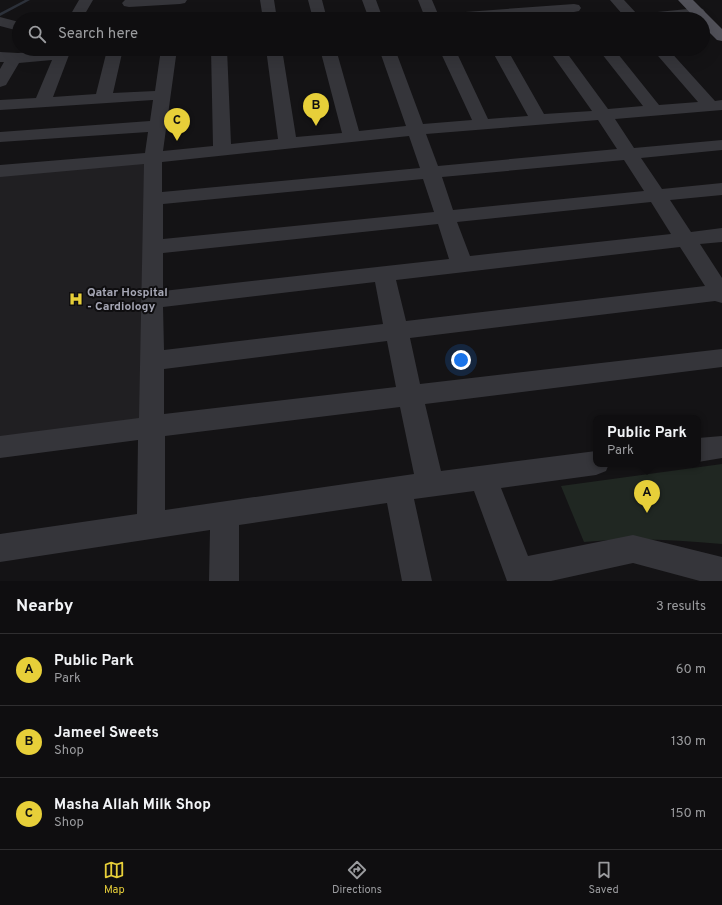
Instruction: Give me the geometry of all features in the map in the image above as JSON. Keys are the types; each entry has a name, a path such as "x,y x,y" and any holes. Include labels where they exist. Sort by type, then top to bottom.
{"main road":[{"path":"685,0 698,12"},
{"path":"710,24 722,37"}],"street":[{"path":"78,12 86,0"},
{"path":"128,6 180,0"},
{"path":"266,12 267,0"},
{"path":"315,0 318,12"},
{"path":"369,0 373,12"},
{"path":"425,0 428,12"},
{"path":"472,0 478,12"},
{"path":"617,0 626,12"},
{"path":"514,12 571,4 577,12"},
{"path":"0,21 12,25"},
{"path":"0,82 7,58 25,56"},
{"path":"43,102 60,56"},
{"path":"103,99 112,56"},
{"path":"150,525 153,158 168,56"},
{"path":"219,56 222,151"},
{"path":"275,56 288,144"},
{"path":"330,56 352,137"},
{"path":"390,56 462,265"},
{"path":"450,56 482,124"},
{"path":"504,56 539,120"},
{"path":"152,361 721,293 603,114 561,56"},
{"path":"612,56 654,110"},
{"path":"667,56 716,106"},
{"path":"0,105 162,95"},
{"path":"0,172 153,158 416,130 716,106"},
{"path":"0,137 158,126"},
{"path":"153,199 722,145"},
{"path":"152,247 722,189"},
{"path":"152,300 722,235"},
{"path":"384,274 430,484"},
{"path":"0,447 151,427 722,358"},
{"path":"701,450 722,447"},
{"path":"0,548 430,484 593,463"},
{"path":"483,478 520,577 633,549 722,572"},
{"path":"398,489 417,581"},
{"path":"224,581 225,514"}],"shaded area":[{"name":"Qatar Hospital - Cardiology","path":"153,158 151,427 0,447 0,171"},
{"path":"722,464 722,544 653,540 602,540 584,542 561,486 701,467"}],"waterway":[{"path":"0,15 28,0"}],"place":[{"name":"Jameel Sweets","path":"316,126"},
{"name":"Masha Allah Milk Shop","path":"177,141"},
{"name":"Qatar Hospital - Cardiology","path":"76,299"},
{"name":"Public Park","path":"647,513"}]}
